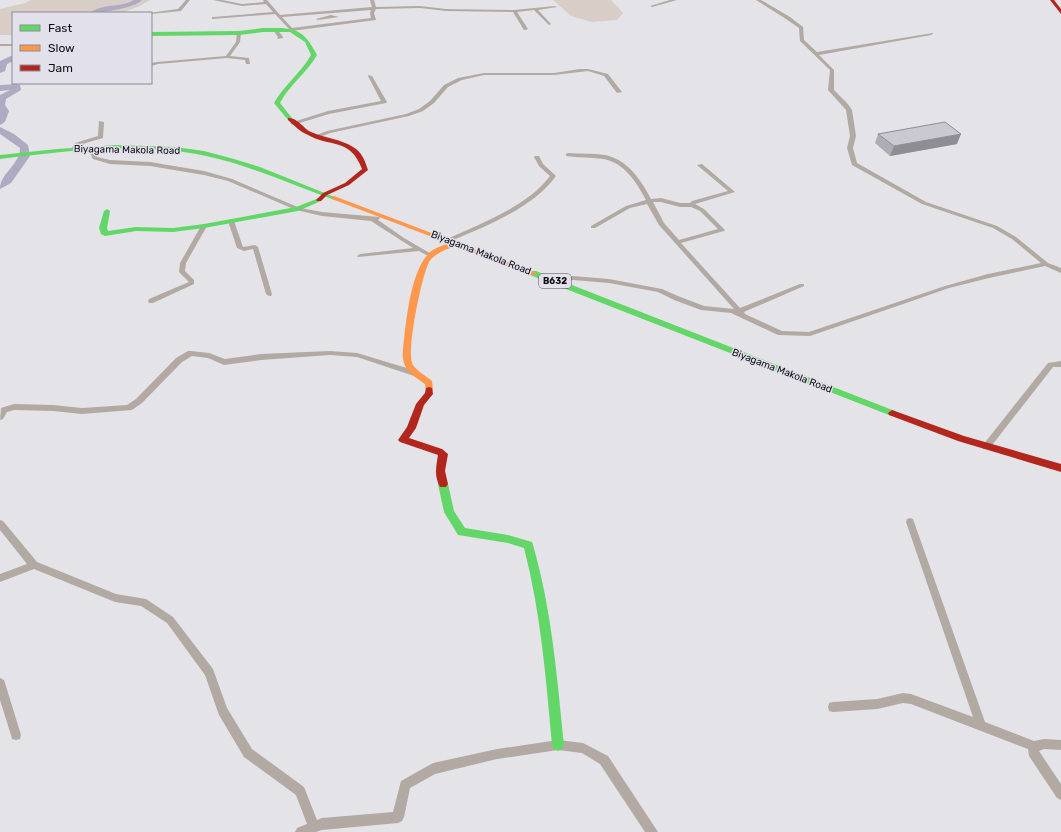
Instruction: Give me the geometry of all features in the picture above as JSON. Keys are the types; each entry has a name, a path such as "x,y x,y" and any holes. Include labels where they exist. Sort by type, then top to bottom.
{"street":[{"path":"152,13 180,10 188,0"},
{"path":"107,211 103,228 105,234 136,229 173,230 204,226 298,209 321,199 325,194 347,184 365,170 357,151 351,147 309,134 293,123 277,103 282,91 298,78 312,62 314,55 307,41 291,30 266,1 242,5 217,0"},
{"path":"152,34 277,34 291,30 374,19 372,13 374,8 372,0"},
{"path":"652,6 675,0"},
{"path":"758,0 788,18 801,28 802,40 832,70 832,90 849,110 852,136 850,148 854,164 924,203 995,227 1014,238 1046,264 1061,271"},
{"path":"1052,0 1061,13"},
{"path":"214,18 278,14 330,14 374,8 420,7 446,10 514,11 555,7"},
{"path":"535,8 549,24"},
{"path":"514,11 526,29"},
{"path":"318,19 330,14 337,17"},
{"path":"226,57 238,42 239,33"},
{"path":"815,54 931,34"},
{"path":"0,45 12,45"},
{"path":"152,65 226,57 247,58 248,63"},
{"path":"317,136 421,110 432,102 446,86 460,79 484,74 554,74 588,70 606,75 619,92"},
{"path":"293,123 384,102 370,76"},
{"path":"74,149 77,144 101,137 101,122"},
{"name":"Biyagama Makola Road","path":"4,156 74,149 154,148 184,150 217,156 246,164 325,194 377,217 450,242 552,280 914,422 986,447 1061,468"},
{"path":"91,149 95,158 110,162 150,164 204,173 230,180 298,209 322,214 377,217 402,239 430,255"},
{"path":"568,155 605,157 619,162 639,182 661,224 741,314"},
{"path":"537,157 553,176 550,182 530,199 450,242 430,255 422,271 412,307 406,359 409,368 429,382 429,394 420,404 411,428 403,440 439,451 443,454 440,472 449,512 462,532 508,539 528,545 536,571 542,608 553,682 558,745"},
{"path":"593,227 628,207 654,200 661,200 680,205 692,204 694,202 732,192 700,165"},
{"path":"677,242 722,230 702,210 692,204"},
{"path":"231,221 240,248 244,249 255,247 269,294"},
{"path":"151,301 192,283 192,281 182,272 182,262 204,226"},
{"path":"360,256 420,249"},
{"path":"552,280 573,278 609,281 660,290 676,298 703,308 732,311 741,314 781,334 810,334 947,287 988,276 1046,264"},
{"path":"741,314 802,285"},
{"path":"0,417 4,410 14,407 53,408 82,412 128,408 139,401 179,360 191,353 209,356 224,362 261,357 330,353 357,355 417,374"},
{"path":"986,447 1051,365 1061,364"},
{"path":"910,522 981,726"},
{"path":"0,524 34,565 115,598 143,602 170,620 209,672 223,712 248,753 300,791 314,827"},
{"path":"0,578 34,565"},
{"path":"0,683 16,735"},
{"path":"833,707 877,704 907,699 1034,746 1044,744 1061,745"},
{"path":"301,832 322,824 398,817 405,785 433,769 497,754 558,745 583,748 604,760 652,832"},
{"path":"1034,746 1033,752 1037,760 1061,794"}],"shaded area":[{"path":"31,0 150,0 140,6 124,12 12,12 12,35 0,35 0,9 25,3"},
{"path":"553,0 611,0 623,13 617,20 592,22 571,16"}],"building":[{"path":"945,122 961,134 894,146 878,134"}],"waterway":[{"path":"97,12 110,7 130,5 138,0"},
{"path":"0,70 2,69 3,63 12,58"},
{"path":"0,88 17,87 17,90 2,98 0,105 4,111 0,122"},
{"path":"0,130 11,136 25,147 25,156 7,181 0,186"}],"traffic: fast":[{"path":"152,34 239,33 263,30 291,30 307,41 314,55 306,68 285,90 277,103 290,119"},
{"path":"0,157 87,148 146,147 175,149 204,153 245,164 334,198"},
{"path":"107,211 103,228 105,234 136,229 173,230 204,226 298,209 319,200"},
{"path":"533,273 892,413"},
{"path":"443,484 449,512 462,532 508,539 528,545 540,594 548,644 558,745"}],"traffic: slow":[{"path":"334,198 533,273"},
{"path":"429,390 429,383 409,367 406,359 413,304 425,262 433,253 453,244"}],"traffic: jam":[{"path":"1052,0 1061,13"},
{"path":"290,119 308,133 350,147 361,159 365,170 347,184 325,194 319,200"},
{"path":"429,390 429,394 420,404 411,428 403,440 439,451 443,454 440,471 443,484"},
{"path":"892,413 961,439 1061,468"}]}
